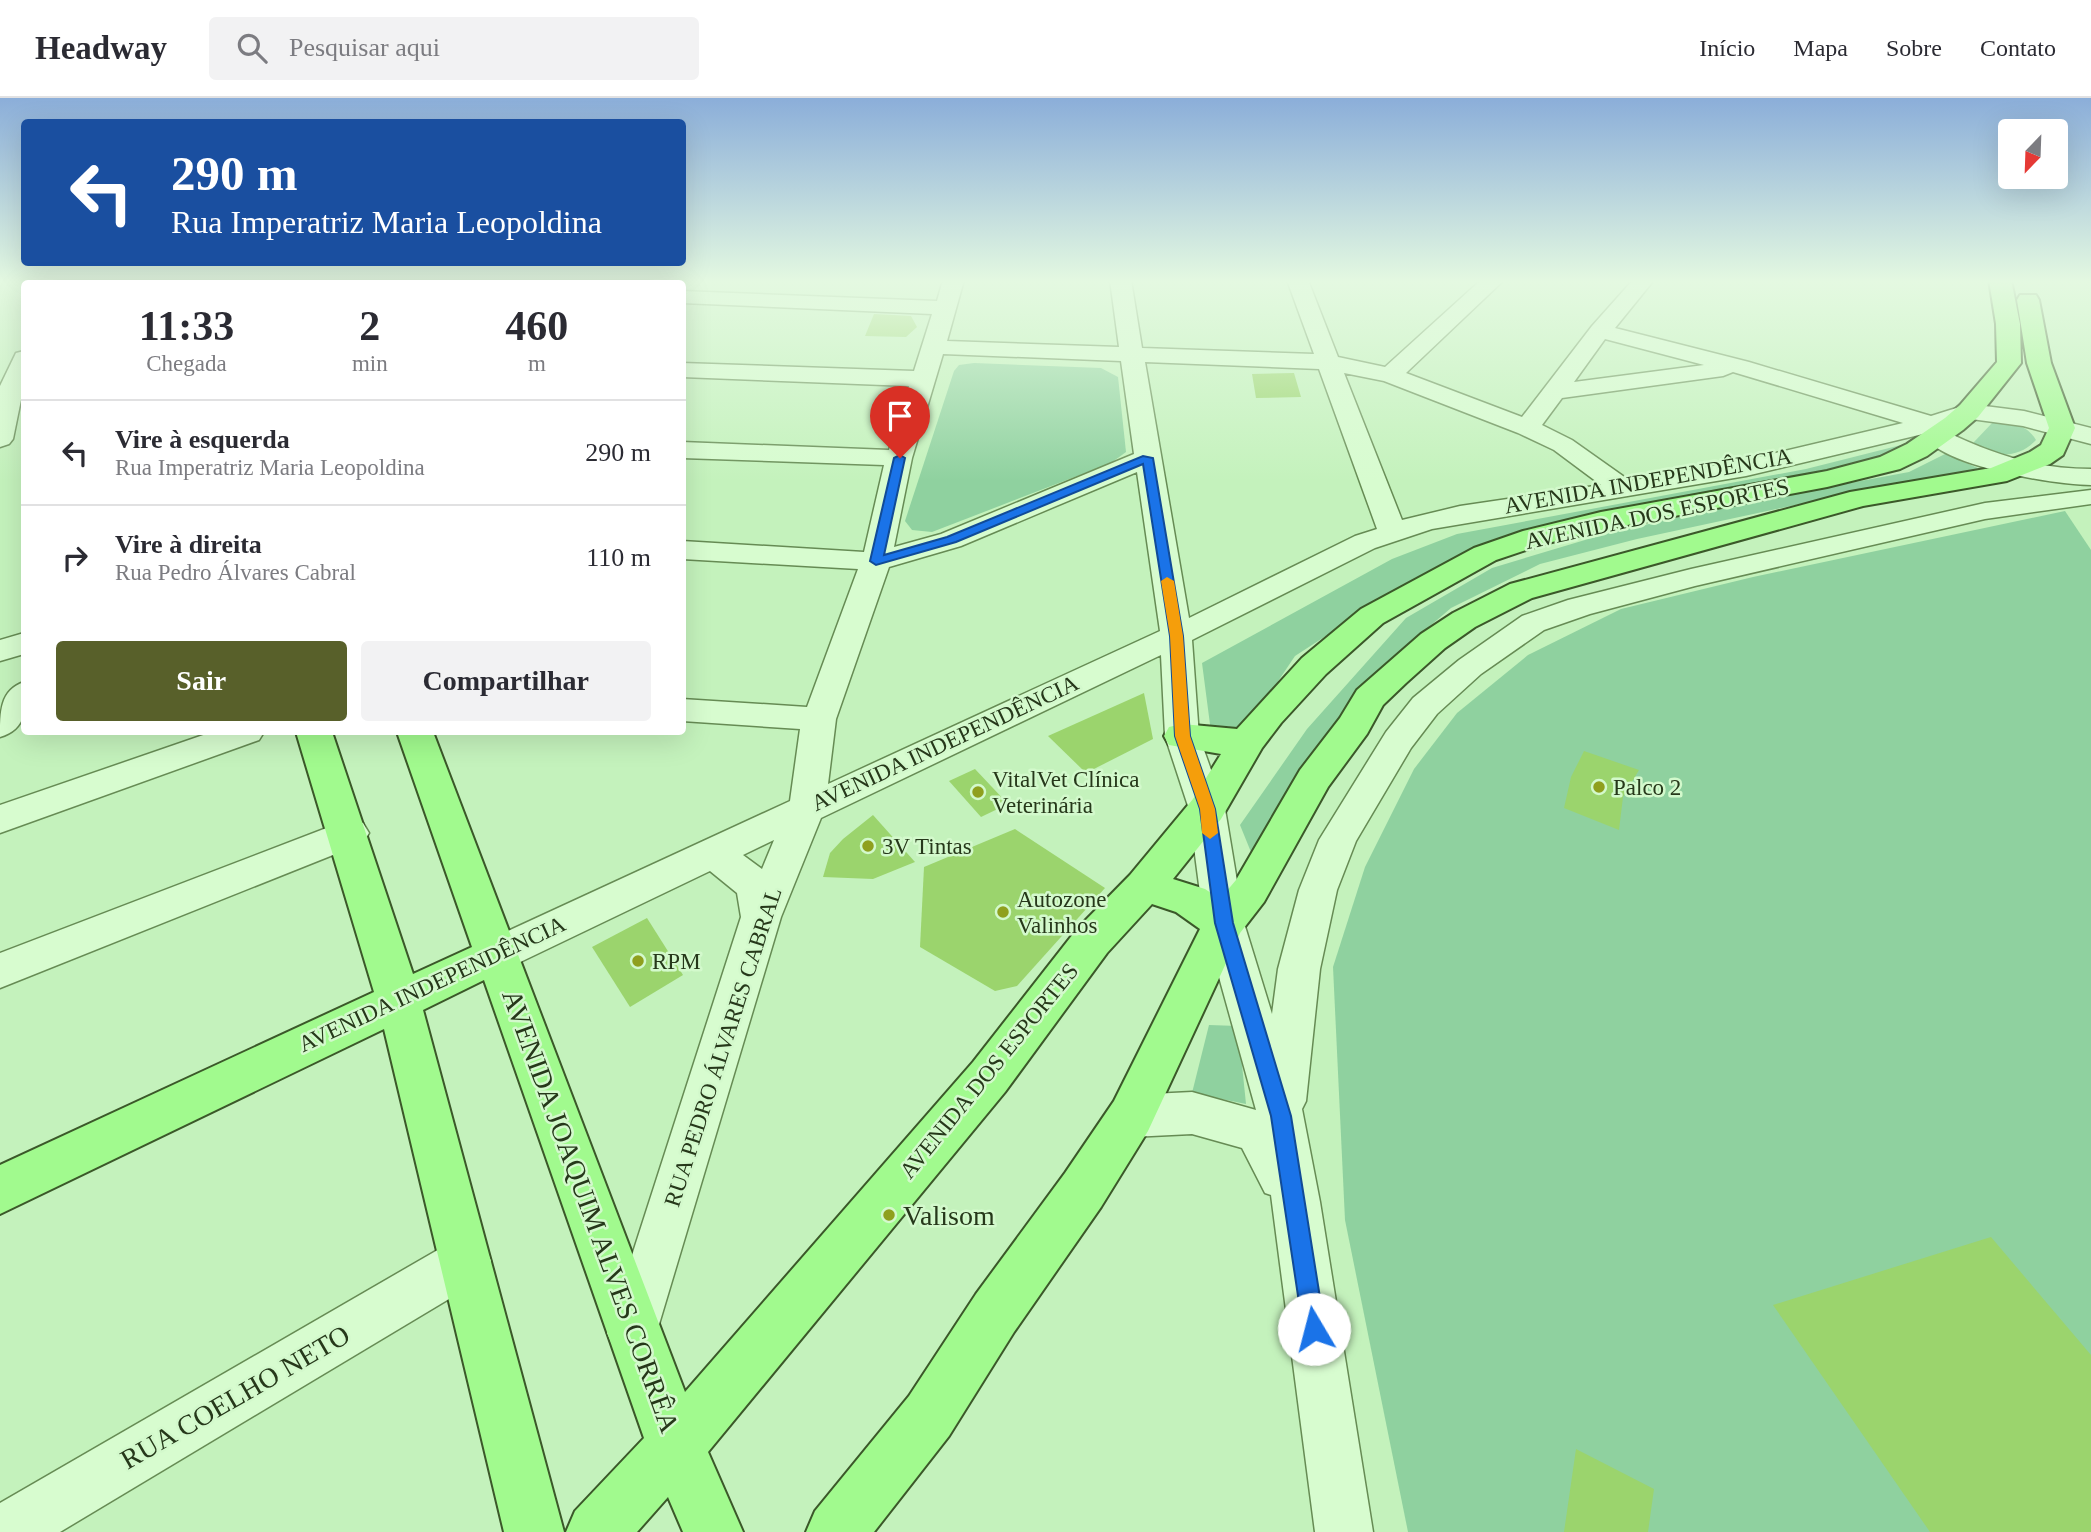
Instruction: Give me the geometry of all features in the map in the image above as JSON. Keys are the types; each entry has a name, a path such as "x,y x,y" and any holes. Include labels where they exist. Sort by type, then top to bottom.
{"main road":[{"name":"AVENIDA DOS ESPORTES","path":"596,1532 676,1446 989,1077 1092,941 1144,886 1208,809 1248,740 1314,666 1372,616 1485,554 1534,537 1890,463 1917,450 1934,430 1969,411 2008,363 2008,347"},
{"path":"2036,347 2039,363 2062,428"},
{"name":"AVENIDA DOS ESPORTES","path":"836,1532 929,1416 995,1313 1083,1190 1131,1116 1224,923 1250,891 1314,779 1354,725 1369,698 1433,641 1464,620 1521,591 1860,498 1997,475 2053,449 2062,428"},
{"path":"315,735 350,833 399,999 534,1532"},
{"name":"AVENIDA JOAQUIM ALVES CORRÊA","path":"416,735 676,1446 713,1532"},
{"path":"1182,736 1229,743 1248,740"},
{"path":"1144,886 1190,900 1224,923"},
{"name":"AVENIDA INDEPENDÊNCIA","path":"0,1189 498,954"}],"street":[{"path":"933,347 1326,362 1390,375 1527,428 1563,445 1625,490"},
{"name":"RUA PEDRO ÁLVARES CABRAL","path":"634,1332 761,917 807,807 819,719 876,561 900,458 933,347"},
{"path":"1131,347 1176,636 1182,736 1208,809 1224,923 1281,1116 1344,1532"},
{"path":"1321,347 1392,531"},
{"path":"1390,375 1421,347"},
{"path":"1527,428 1588,347"},
{"path":"1662,347 1741,367 1934,430 1978,458 2086,488"},
{"path":"0,439 12,388 21,366"},
{"path":"1554,392 1741,367"},
{"path":"686,370 923,379"},
{"path":"1969,411 2004,415 2091,436"},
{"name":"AVENIDA INDEPENDÊNCIA","path":"498,954 1176,636 1392,531 1460,514 1625,490 1934,430"},
{"path":"686,450 900,458"},
{"path":"686,550 876,561 951,540 1147,458"},
{"path":"1281,1116 1299,969 1318,890 1338,840 1363,794 1398,740 1425,706 1470,667 1533,623 1579,607 1691,578 2086,488"},
{"path":"0,651 21,644"},
{"path":"0,724 21,697"},
{"path":"686,710 819,719"},
{"path":"0,819 238,735"},
{"path":"0,971 350,833"},
{"path":"712,853 752,882 758,893 761,917"},
{"path":"1131,1116 1192,1112 1257,1131 1296,1202"},
{"name":"RUA COELHO NETO","path":"5,1532 466,1261"}],"green space":[{"path":"974,363 1101,368 1118,377 1126,452 1111,463 932,532 912,530 905,521 954,371 959,365"},
{"path":"1993,422 2023,427 2036,440 2015,453 1992,453 1975,449 1974,442"},
{"path":"1913,442 1884,458 1855,467 1531,529 1355,617 1295,656 1244,732 1211,732 1202,663 1392,559 1457,534 1806,469"},
{"path":"1945,454 1992,474 1856,492 1637,539 1540,564 1451,608 1374,674 1324,737 1253,857 1240,825 1307,729 1406,618 1492,568 1605,534 1737,504 1909,472"},
{"path":"2065,511 2091,550 2091,1532 1408,1532 1345,1220 1333,967 1365,867 1414,769 1457,713 1528,655 1621,609 1753,577"},
{"path":"1209,1025 1238,1026 1246,1104 1192,1093"}],"building":[{"path":"1294,373 1301,397 1256,398 1252,374"},
{"path":"1144,693 1153,739 1086,773 1048,736"},
{"name":"Palco 2","path":"1584,751 1639,770 1623,797 1619,830 1564,808 1571,777"},
{"name":"VitalVet Clínica Veterinária","path":"975,769 1008,804 981,817 949,781"},
{"name":"3V Tintas","path":"873,815 915,862 873,879 823,877 830,853"},
{"name":"Autozone Valinhos","path":"1015,829 1105,888 1017,986 995,991 920,947 924,867"},
{"name":"RPM","path":"647,918 683,975 630,1007 592,947"},
{"path":"1991,1237 2091,1355 2091,1532 1930,1532 1773,1305"},
{"path":"1576,1449 1654,1489 1648,1532 1564,1532"}],"slow traffic":[{"path":"1167,581 1176,636 1182,736 1208,809 1210,833"}],"place":[{"name":"Palco 2","path":"1599,787"},
{"name":"VitalVet Clínica Veterinária","path":"978,792"},
{"name":"3V Tintas","path":"868,846"},
{"name":"Autozone Valinhos","path":"1003,912"},
{"name":"RPM","path":"638,961"},
{"name":"Valisom","path":"889,1215"}],"route":[{"path":"900,458 876,561 951,540 1147,458 1176,636 1182,736 1208,809 1212,856 1224,923 1281,1116 1314,1329"}]}
